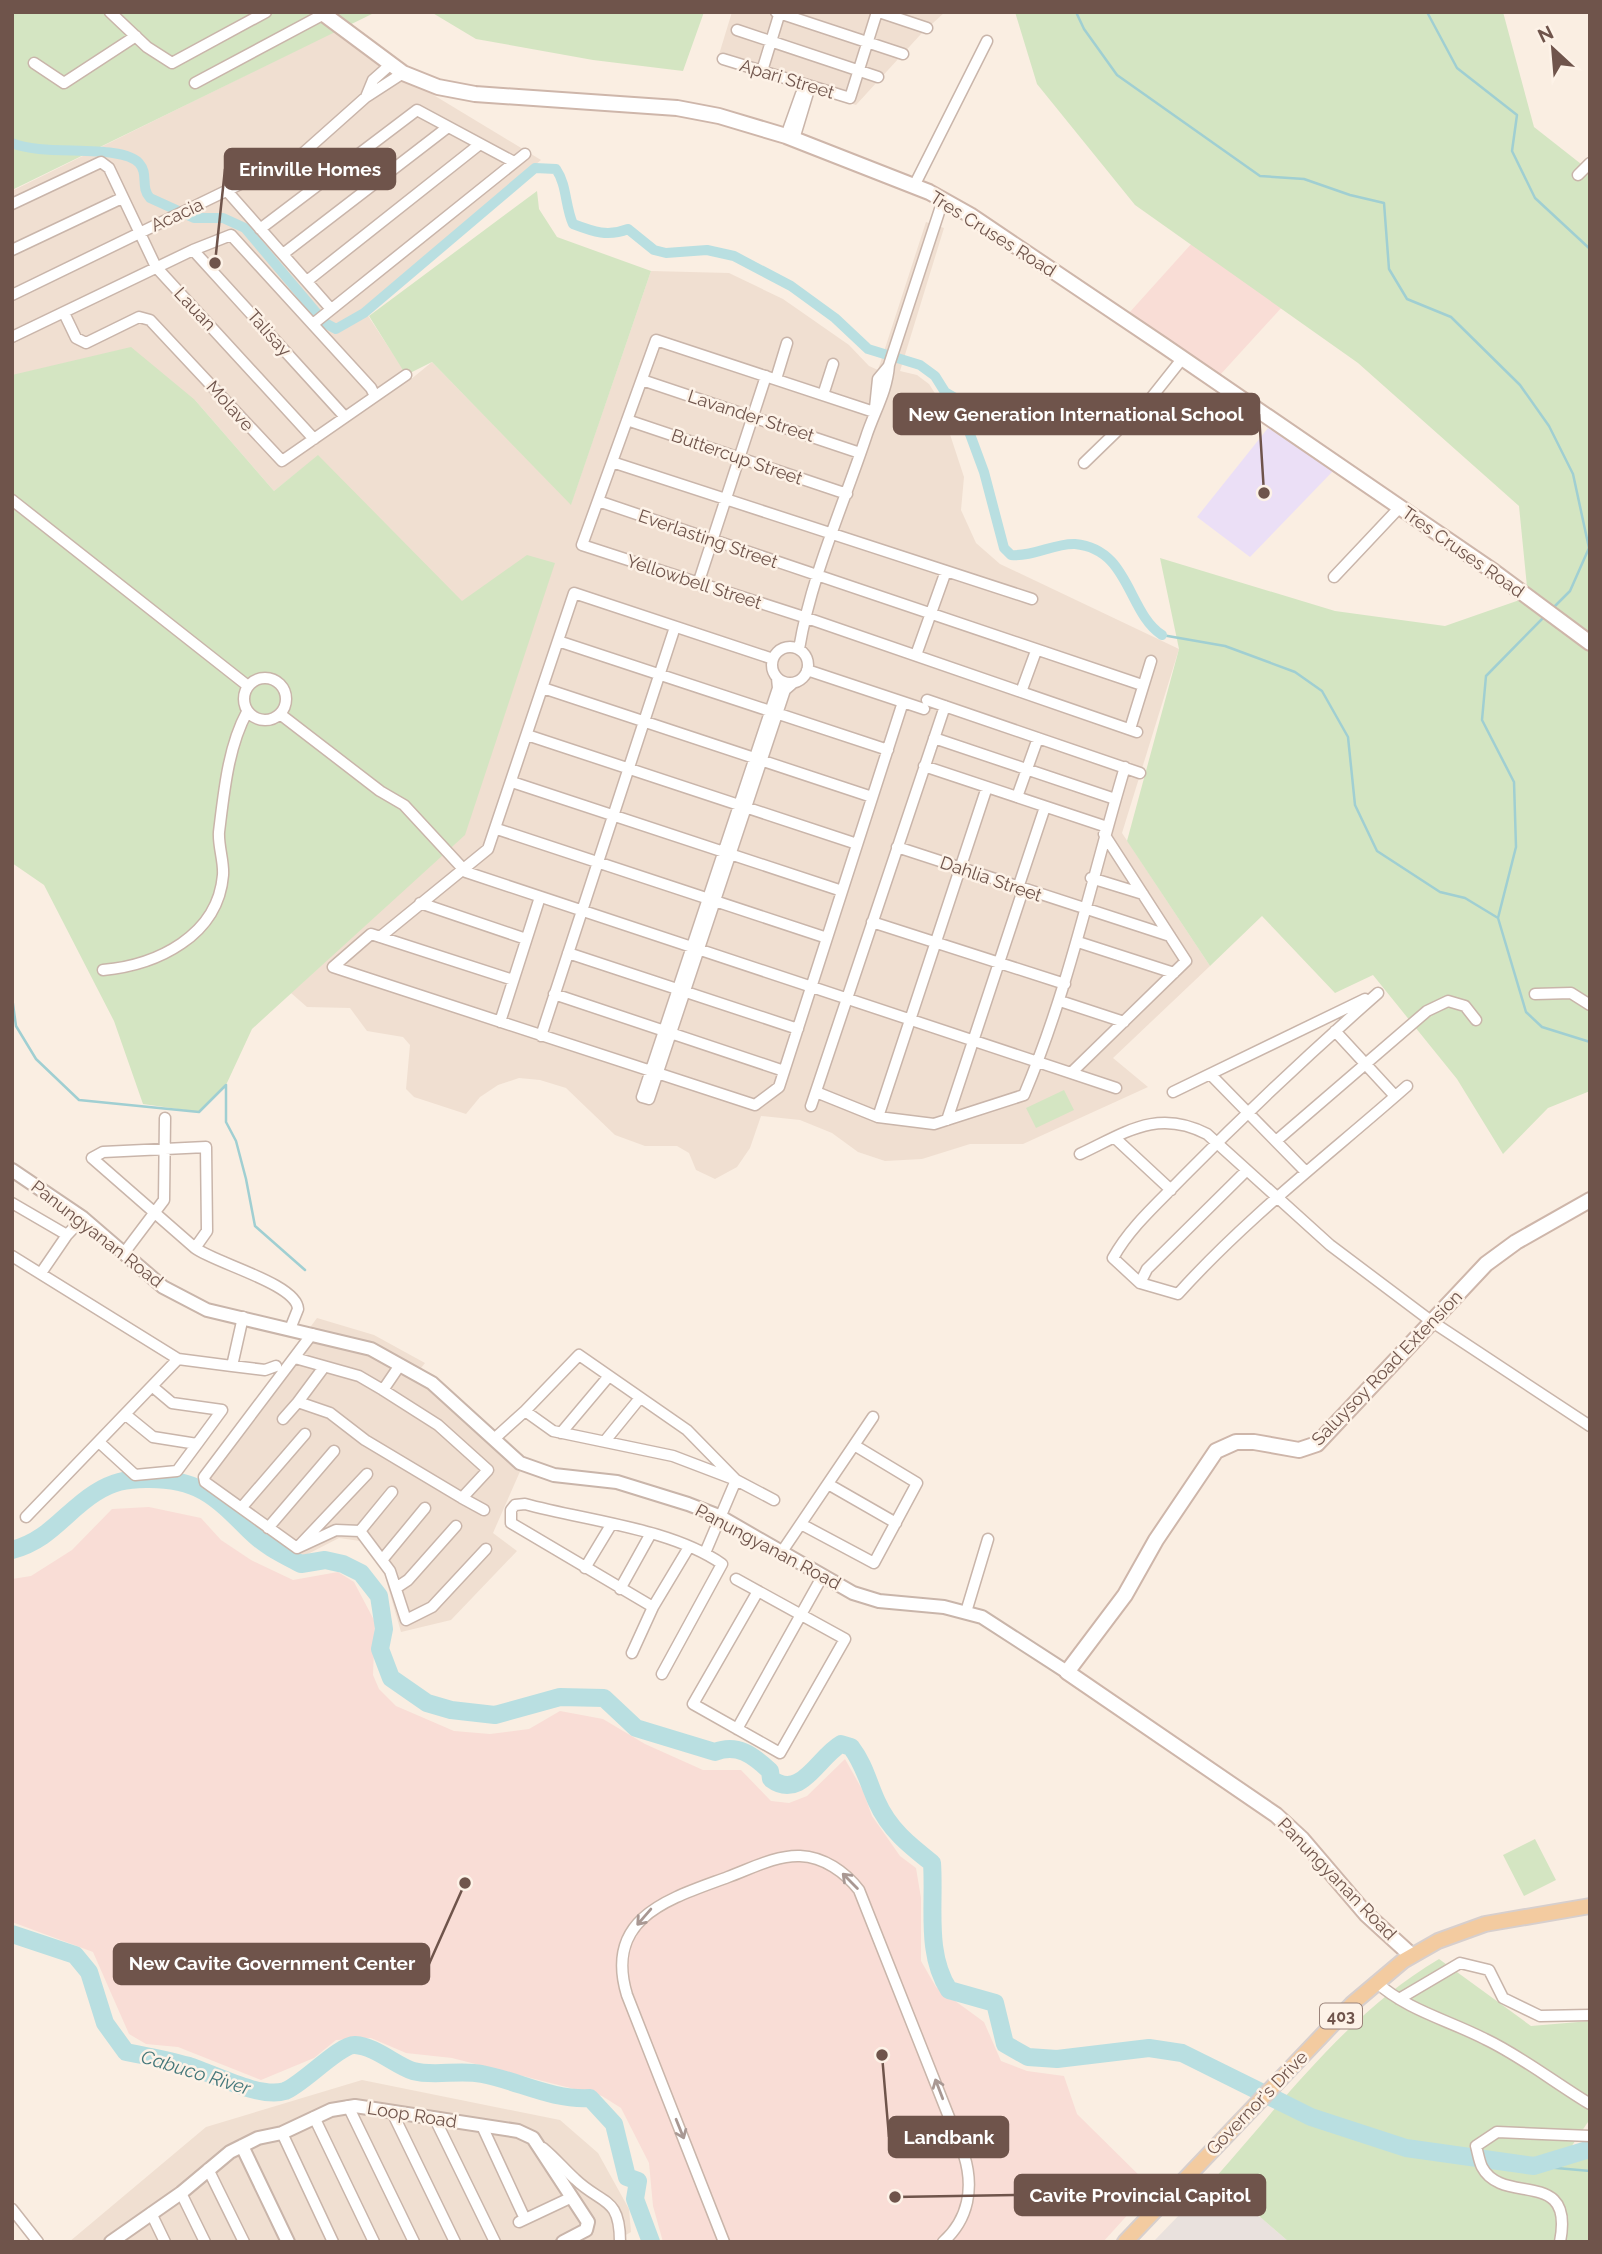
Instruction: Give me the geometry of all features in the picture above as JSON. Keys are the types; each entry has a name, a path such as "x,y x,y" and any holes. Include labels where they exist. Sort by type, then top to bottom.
{"main road":[{"name":"Tres Cruses Road","path":"323,13 392,70 438,87 475,94 677,108 719,116 790,137 943,200 1493,571 1590,642"},
{"name":"Saluysoy Road Extension","path":"1067,1672 1125,1595 1156,1540 1216,1451 1236,1442 1254,1442 1299,1450 1317,1444 1431,1321 1499,1253 1590,1200"},
{"name":"Panungyanan Road","path":"1067,1672 1286,1824 1358,1905 1411,1955"},
{"name":"Governor's Drive","path":"1125,2242 1376,1982 1411,1955 1451,1935 1485,1924 1590,1906"}],"street":[{"path":"110,12 172,63 261,13"},
{"path":"859,71 878,12 910,17 928,28"},
{"path":"195,83 323,13"},
{"path":"762,71 779,13 903,54"},
{"path":"737,30 878,77"},
{"path":"34,63 64,83 136,36"},
{"path":"914,186 987,41"},
{"name":"Apari Street","path":"723,59 850,98 859,71"},
{"path":"391,83 392,70"},
{"name":"Acacia","path":"12,295 302,154 366,97 391,83 392,70"},
{"name":"Acacia","path":"366,97 373,80 392,70"},
{"path":"790,137 807,85"},
{"path":"260,229 417,110 514,162"},
{"path":"283,254 449,127"},
{"path":"307,281 480,144"},
{"path":"315,322 525,154"},
{"name":"Lauan","path":"12,204 101,162 109,168 156,267 314,439"},
{"path":"1578,175 1590,163"},
{"path":"227,191 307,281 329,311"},
{"path":"12,250 122,198"},
{"path":"794,648 807,618 874,412 887,388 889,365 943,200"},
{"path":"12,337 156,267 231,235 315,322 374,396"},
{"name":"Talisay","path":"194,250 345,417"},
{"name":"Molave","path":"64,313 76,338 86,343 139,317 150,320 278,459 286,460 407,375"},
{"path":"598,501 656,340 874,412"},
{"path":"698,584 753,417 788,343"},
{"path":"1084,463 1151,398 1182,359"},
{"path":"824,395 833,363"},
{"name":"Lavander Street","path":"642,380 860,453"},
{"name":"Buttercup Street","path":"627,420 847,494"},
{"path":"612,462 1031,599"},
{"path":"12,500 248,687"},
{"name":"Everlasting Street","path":"598,501 1142,685"},
{"name":"Yellowbell Street","path":"598,501 582,545 807,618 1133,731 1142,685"},
{"path":"1334,577 1399,508"},
{"path":"916,655 946,571"},
{"path":"380,937 488,849 497,829 574,593 773,659"},
{"path":"541,1036 675,627"},
{"path":"558,641 888,750"},
{"path":"654,1073 774,712 785,690 802,678 807,670 807,660 794,648 781,649 773,659 772,669 778,688 774,712"},
{"path":"1021,692 1036,651"},
{"path":"1142,685 1152,661"},
{"path":"807,670 903,702 944,706 1140,772"},
{"path":"262,678 279,683 286,698 280,714 271,720 260,720 247,712 243,702 248,687 262,678"},
{"path":"777,678 793,683"},
{"path":"543,688 872,797"},
{"path":"513,980 371,934 333,967 755,1105 779,1087 903,702"},
{"path":"811,1106 944,706"},
{"path":"103,970 132,967 170,952 194,935 211,915 223,875 219,835 234,737 247,712"},
{"path":"280,714 380,791 404,805 466,872 1116,1088"},
{"path":"527,735 857,844"},
{"path":"934,738 1115,799"},
{"path":"1017,797 1038,738"},
{"path":"924,766 1106,831 1186,961 1071,1073"},
{"path":"816,1092 878,1117 934,1124 1024,1095 1060,1000 1078,942 1091,878 1125,767"},
{"path":"512,782 842,891"},
{"path":"878,1117 987,787"},
{"path":"947,1120 999,963 1045,807"},
{"path":"497,829 827,938"},
{"name":"Dahlia Street","path":"897,847 1084,911 1170,936"},
{"path":"1091,878 1143,894"},
{"path":"500,1022 540,897"},
{"path":"420,903 526,939"},
{"path":"872,922 1065,984"},
{"path":"1078,942 1174,973"},
{"path":"568,953 797,1029"},
{"path":"1173,1093 1378,993 1245,1112 1121,1244 1113,1258 1140,1283 1178,1294 1275,1199 1406,1086"},
{"path":"1535,995 1571,993 1590,1005"},
{"path":"554,994 784,1071"},
{"path":"1060,1000 1124,1022"},
{"path":"1276,1141 1364,1062 1427,1011 1448,1001 1465,1006 1476,1020"},
{"path":"1335,1031 1395,1096"},
{"path":"1211,1074 1306,1172"},
{"path":"124,1252 164,1200 165,1118"},
{"path":"1080,1154 1151,1122 1192,1126 1216,1143 1275,1199 1330,1245 1431,1321 1590,1426"},
{"path":"1115,1138 1171,1190"},
{"path":"195,1248 207,1231 206,1147 103,1152 92,1158 195,1248 216,1262 256,1275 292,1297 298,1309 290,1329"},
{"name":"Panungyanan Road","path":"12,1170 83,1218 147,1275 180,1297 207,1310 371,1349 432,1383 520,1463 554,1475 617,1482 719,1516 822,1577 878,1601 966,1612 982,1617 1067,1672"},
{"path":"1140,1283 1147,1269 1246,1171"},
{"path":"12,1203 67,1235"},
{"path":"41,1273 67,1235 83,1218"},
{"path":"12,1256 178,1359 265,1370 276,1366"},
{"path":"232,1366 243,1317"},
{"path":"297,1548 205,1482 204,1477 312,1334"},
{"path":"494,1439 579,1356 687,1430 736,1480"},
{"path":"295,1358 359,1376 438,1425 488,1470 462,1498"},
{"path":"26,1517 178,1359"},
{"path":"383,1390 400,1365"},
{"path":"283,1419 324,1367"},
{"path":"561,1433 609,1376"},
{"path":"100,1443 135,1475 177,1471 222,1410 172,1403 153,1387"},
{"path":"605,1441 640,1398"},
{"path":"298,1402 330,1413 365,1440 484,1510"},
{"path":"525,1411 553,1431 673,1457 736,1480 774,1500"},
{"path":"126,1415 153,1437 197,1444"},
{"path":"781,1553 873,1417"},
{"path":"242,1507 305,1434"},
{"path":"801,1524 874,1563 917,1483 854,1445"},
{"path":"268,1528 334,1451"},
{"path":"297,1548 367,1474"},
{"path":"705,1552 736,1480"},
{"path":"828,1484 896,1523"},
{"path":"360,1531 393,1492"},
{"path":"653,1607 511,1523 511,1510 515,1505 525,1504 611,1525 705,1552 722,1564 662,1674"},
{"path":"382,1560 425,1508"},
{"path":"585,1568 611,1525"},
{"path":"396,1588 408,1580 456,1526"},
{"path":"297,1548 336,1530 360,1531"},
{"path":"360,1531 390,1571 407,1620 432,1607 486,1549"},
{"path":"621,1589 650,1535"},
{"path":"966,1612 988,1539"},
{"path":"632,1653 653,1607 689,1547"},
{"path":"737,1729 822,1577"},
{"path":"736,1578 845,1639 780,1753 693,1704 758,1591"},
{"path":"724,2242 627,1995 622,1969 625,1953 638,1923 656,1905 767,1863 799,1856 835,1867 859,1890 964,2155 969,2177 968,2202 959,2224 943,2242"},
{"path":"1399,1999 1460,1963 1489,1970 1503,1998 1541,2016 1590,2015"},
{"path":"1376,1982 1399,1999 1485,2038 1590,2104"},
{"path":"348,2106 414,2242"},
{"name":"Loop Road","path":"111,2242 124,2238 208,2168 242,2146 348,2106 518,2131 533,2138"},
{"path":"392,2112 455,2242"},
{"path":"314,2117 374,2242"},
{"path":"435,2119 495,2242"},
{"path":"482,2126 522,2220 569,2198"},
{"path":"1560,2242 1564,2220 1558,2203 1542,2192 1496,2180 1483,2169 1476,2146 1497,2132 1590,2136"},
{"path":"282,2133 333,2242"},
{"path":"533,2138 588,2225 583,2232 563,2242"},
{"path":"533,2138 576,2181 610,2204 620,2220 620,2242"},
{"path":"242,2146 288,2242"},
{"path":"208,2168 244,2242"},
{"path":"181,2193 205,2242"},
{"path":"12,2209 38,2242"},
{"path":"151,2213 165,2242"}],"shaded area":[{"path":"732,12 945,12 921,34 856,105 717,61"},
{"path":"333,32 379,66 417,85 541,160 363,308 410,380 432,362 571,504 651,271 729,273 783,299 849,345 869,366 878,370 926,222 944,228 900,371 917,375 929,384 938,398 964,477 961,510 976,543 1000,564 1179,649 1122,833 1210,966 1113,1058 1148,1087 1023,1144 970,1144 922,1159 885,1161 858,1152 832,1133 800,1120 761,1116 750,1148 737,1167 715,1179 696,1170 689,1153 677,1146 645,1146 615,1135 566,1088 540,1080 519,1078 498,1085 480,1097 466,1114 414,1097 406,1089 410,1045 403,1037 367,1031 350,1008 307,1007 291,993 446,850 455,607 318,456 274,491 195,400 12,384 12,191"},
{"path":"1202,232 1294,294 1220,375 1129,313"},
{"path":"1268,428 1334,470 1250,557 1197,517"},
{"path":"317,1318 374,1335 425,1363 414,1377 522,1467 493,1533 517,1551 451,1620 401,1632 382,1566 360,1541 339,1538 302,1557 288,1552 255,1524 194,1485"},
{"path":"149,1507 201,1518 221,1540 251,1560 293,1580 338,1572 354,1582 375,1622 373,1675 379,1689 396,1706 454,1731 490,1734 529,1729 560,1711 603,1719 645,1744 703,1770 741,1770 771,1801 789,1803 807,1796 845,1759 863,1791 872,1816 900,1856 916,1868 921,1898 921,1961 936,1987 984,2022 1001,2061 1027,2071 1064,2076 1077,2114 1152,2188 1103,2242 663,2242 653,2206 649,2163 621,2108 602,2096 452,2058 406,2053 371,2038 336,2040 314,2058 261,2080 178,2047 146,2044 129,2034 93,1952 12,1922 12,1579 31,1576 72,1550 112,1509"},
{"path":"362,2080 560,2120 598,2153 629,2209 631,2232 614,2242 69,2242 206,2127"},
{"path":"1215,2178 1289,2242 1153,2242"}],"green space":[{"path":"12,12 376,12 12,190"},
{"path":"431,12 704,12 683,71 593,60 476,39"},
{"path":"1015,12 1503,12 1534,127 1590,171 1590,1091 1548,1108 1503,1154 1457,1079 1373,975 1335,993 1262,916 1210,966 1127,841 1179,649 1160,558 1335,611 1445,626 1528,597 1519,506 1358,363 1135,205 1037,84"},
{"path":"537,191 539,209 557,237 651,271 571,505 432,362 406,375 369,316"},
{"path":"131,347 195,400 274,491 318,455 462,601 527,555 555,563 465,835 252,1029 226,1085 199,1112 143,1104 114,1021 44,885 12,863 12,375"},
{"path":"1064,1090 1074,1110 1036,1128 1026,1108"},
{"path":"1535,1839 1556,1880 1524,1896 1503,1855"},
{"path":"1439,1959 1531,2026 1590,2021 1590,2119 1565,2156 1590,2149 1590,2242 1289,2242 1215,2178 1292,2088 1347,2031 1406,1980"}],"waterway":[{"path":"1076,12 1084,29 1117,75 1260,176 1304,179 1350,195 1384,203 1389,269 1407,299 1451,317 1520,385 1549,426 1573,474 1589,548 1570,591 1555,606"},
{"path":"1427,12 1457,68 1517,115 1512,151 1535,198 1590,249"},
{"path":"12,143 42,149 116,153 130,157 142,167 145,189 150,198 194,218 223,218 245,228 325,323 336,329 364,313 535,168 556,169 573,224 601,232 614,233 628,229 654,250 666,253 707,250 734,256 791,286 835,318 868,349 920,365 935,376 945,392 957,399 984,472 1004,548 1011,555 1028,554 1067,544 1093,548 1107,557 1117,569 1141,612 1150,625 1162,635"},
{"path":"1498,918 1516,847 1514,782 1482,720 1486,676 1543,618"},
{"path":"1162,635 1225,646 1295,672 1322,691 1348,737 1355,805 1377,851 1440,892 1465,898 1498,918 1526,1012 1542,1027 1590,1042"},
{"path":"12,997 16,1026 36,1059 79,1100 199,1112 226,1085"},
{"path":"226,1085 226,1122 236,1141 255,1226 305,1270"},
{"path":"12,1550 37,1540 84,1500 113,1484 146,1479 193,1486 216,1500 262,1542 301,1564 325,1560 343,1564 361,1573 379,1596 384,1629 380,1649 391,1678 427,1703 451,1710 495,1715 560,1697 604,1698 636,1728 715,1752 730,1749 744,1752 770,1771 771,1779 791,1785 809,1775 841,1744 851,1747 887,1820 908,1843 932,1863 934,1945 942,1976 949,1990 995,2003 1005,2044 1028,2057 1057,2059 1149,2048 1182,2053 1311,2117 1406,2148 1534,2166 1590,2149"},
{"name":"Cabuco River","path":"12,1934 75,1955 89,1972 105,2023 126,2052 189,2066 250,2089 275,2093 285,2091 340,2051 355,2045 370,2049 413,2071 482,2074 548,2093 590,2098 614,2124 627,2177 638,2181 635,2199 651,2242"},
{"path":"1534,2166 1590,2171"}],"place":[{"name":"Erinville Homes","path":"215,263"},
{"name":"New Generation International School","path":"1264,493"},
{"name":"New Cavite Government Center","path":"465,1883"},
{"name":"Landbank","path":"882,2055"},
{"name":"Cavite Provincial Capitol","path":"895,2197"}]}
